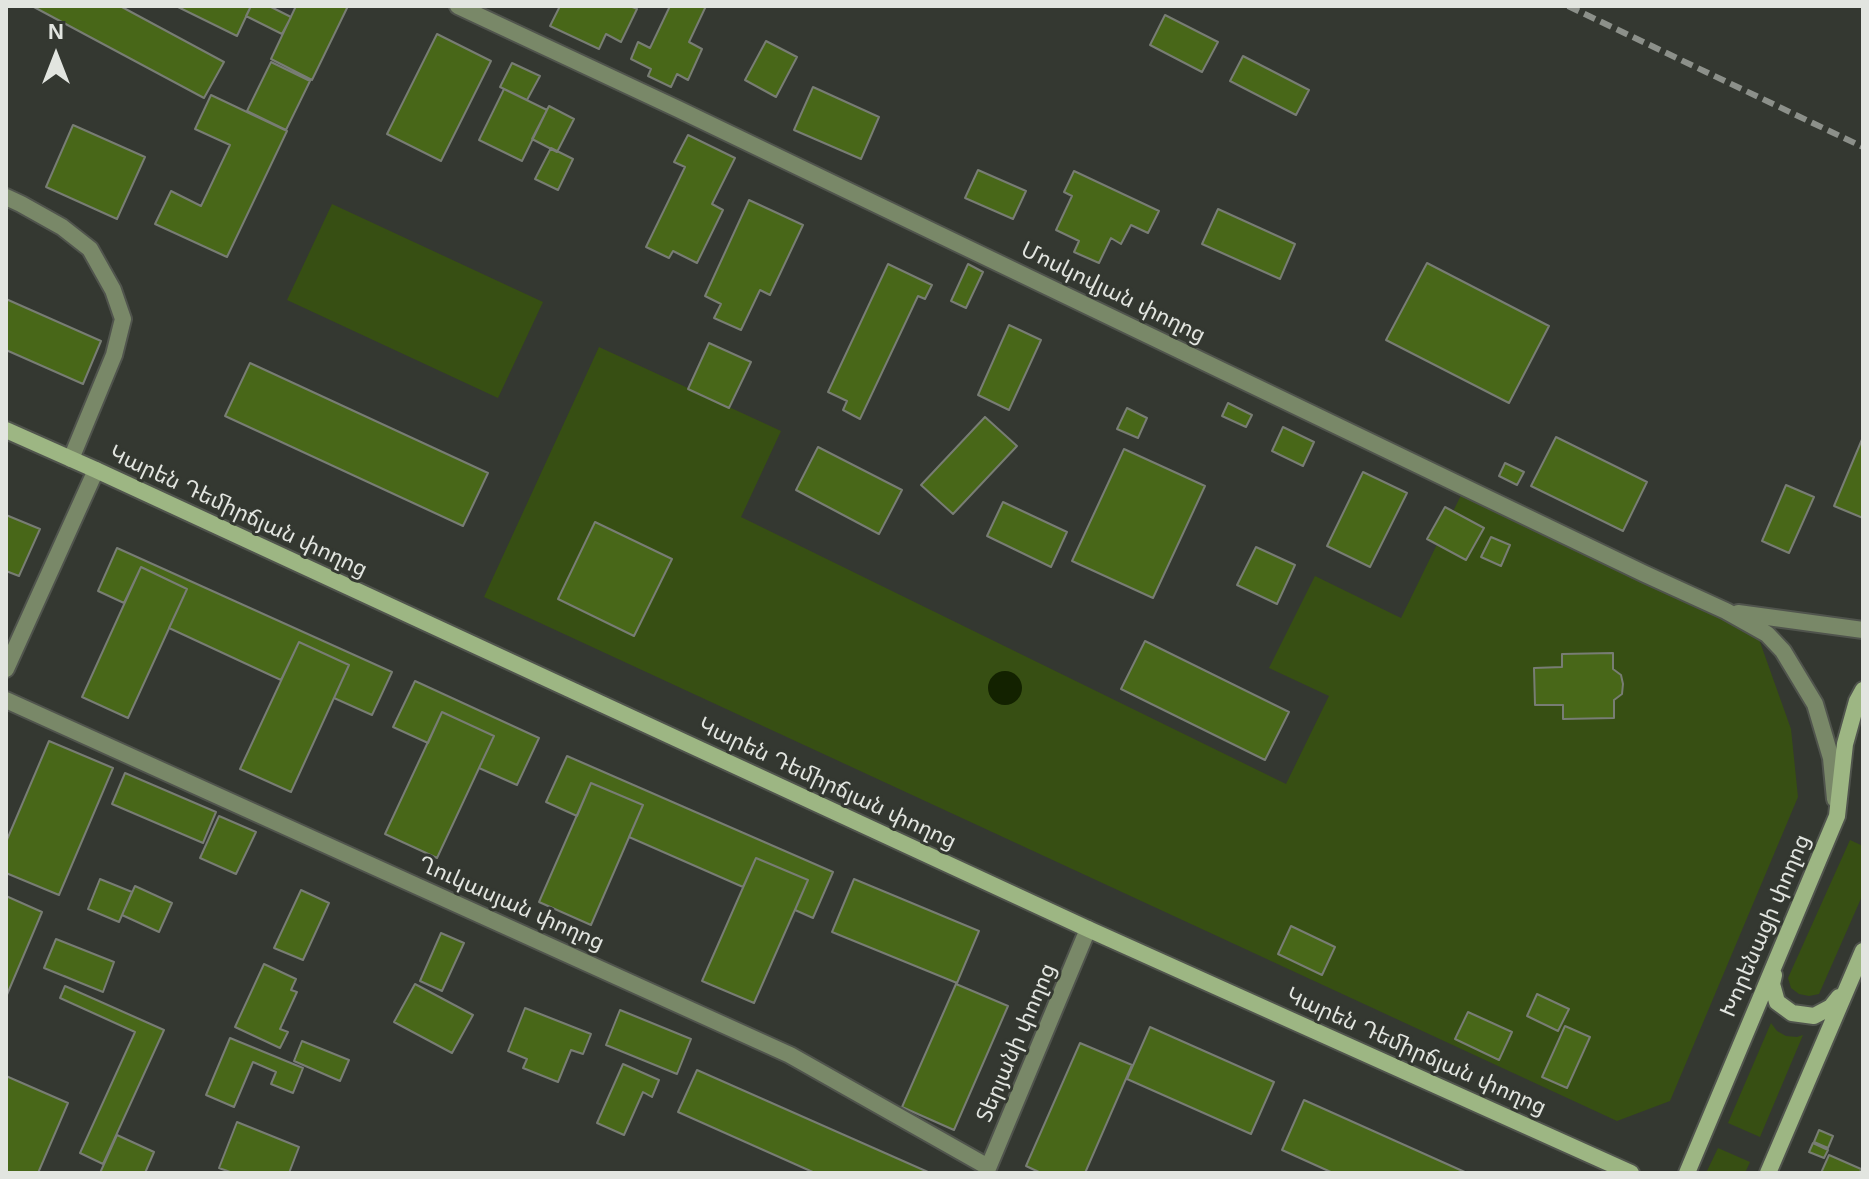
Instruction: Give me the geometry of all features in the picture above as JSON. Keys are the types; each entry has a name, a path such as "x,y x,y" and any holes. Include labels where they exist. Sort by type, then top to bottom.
{"street":[{"name":"Մոսկովյան փողոց","path":"458,6 1726,611 1767,634 1783,651 1815,704 1831,758 1837,816"},
{"path":"6,197 62,227 90,249 113,290 123,319 114,355 71,459"},
{"name":"Կարեն Դեմիրճյան փողոց","path":"6,430 1088,929 1631,1173"},
{"path":"6,669 96,470"},
{"path":"1726,611 1863,630"},
{"name":"Խորենացի փողոց","path":"1687,1173 1837,816 1845,744 1863,690"},
{"name":"Ղուկասյան փողոց","path":"6,700 790,1055 987,1170"},
{"name":"Տերյանի փողոց","path":"987,1170 1088,929"},
{"path":"1780,951 1772,984 1777,1002 1792,1013 1814,1016 1831,1007 1851,979"},
{"path":"1768,1173 1863,951"}],"green space":[{"path":"332,204 543,302 498,398 287,300"},
{"path":"599,347 781,431 741,517 1286,784 1329,696 1269,668 1315,576 1401,618 1465,487 1748,623 1760,642 1791,729 1798,797 1670,1101 1617,1121 484,597"},
{"path":"1850,840 1863,846 1863,894 1819,994 1799,994 1791,988 1788,978"},
{"path":"1771,1023 1786,1036 1803,1035 1760,1137 1728,1123"},
{"path":"1718,1148 1750,1162 1745,1173 1706,1173"}],"shaded area":[{"path":"1005,671 1017,676 1022,688 1017,700 1005,705 993,700 988,688 993,676"}],"building":[{"path":"32,6 120,6 224,62 204,98"},
{"path":"176,6 251,6 237,36"},
{"path":"251,6 269,6 291,17 282,34 246,16"},
{"path":"296,6 348,6 312,80 271,59"},
{"path":"560,6 630,6 637,9 621,42 606,34 599,49 550,26"},
{"path":"670,6 706,6 689,42 702,49 688,80 677,74 671,87 648,76 651,69 631,59 638,42 650,48"},
{"path":"1165,15 1218,42 1202,72 1150,45"},
{"path":"437,34 491,61 441,161 387,134"},
{"path":"766,41 797,57 776,97 745,80"},
{"path":"1243,56 1309,90 1296,115 1230,81"},
{"path":"271,62 310,81 286,130 247,111"},
{"path":"512,63 540,76 527,100 500,87"},
{"path":"813,87 879,117 861,159 794,130"},
{"path":"504,89 547,110 522,161 479,140"},
{"path":"211,95 287,131 227,257 155,224 171,191 201,206 230,145 195,129"},
{"path":"549,106 574,119 557,152 532,139"},
{"path":"73,125 145,157 117,219 46,187"},
{"path":"688,135 735,158 712,204 723,210 697,263 673,251 669,258 646,247 685,167 674,162"},
{"path":"551,148 573,159 558,190 535,179"},
{"path":"978,170 1026,191 1013,219 965,198"},
{"path":"1074,171 1159,211 1148,233 1131,225 1121,244 1111,238 1099,263 1074,252 1079,241 1056,230 1072,196 1064,192"},
{"path":"749,200 803,225 770,295 760,290 741,330 714,318 721,304 705,296"},
{"path":"1218,209 1295,244 1280,279 1202,244"},
{"path":"1427,263 1549,326 1509,403 1386,340"},
{"path":"888,264 932,285 925,299 918,296 860,419 843,410 847,401 828,392"},
{"path":"968,264 983,272 966,308 951,301"},
{"path":"6,299 101,341 83,384 6,350"},
{"path":"1009,325 1041,340 1009,410 978,395"},
{"path":"709,343 751,362 729,408 688,389"},
{"path":"250,363 488,473 463,526 225,416"},
{"path":"1228,403 1252,415 1246,427 1222,416"},
{"path":"1127,408 1147,418 1138,438 1117,429"},
{"path":"985,417 1017,446 953,514 921,485"},
{"path":"1283,427 1314,442 1303,466 1272,451"},
{"path":"1556,437 1647,482 1623,531 1531,486"},
{"path":"1863,437 1863,518 1834,506"},
{"path":"818,447 902,490 879,534 796,490"},
{"path":"1124,449 1205,486 1153,598 1072,561"},
{"path":"1505,463 1524,472 1517,485 1499,476"},
{"path":"1363,472 1407,493 1370,567 1327,546"},
{"path":"1786,485 1814,497 1789,553 1762,541"},
{"path":"1003,502 1067,532 1051,567 987,536"},
{"path":"1445,507 1484,528 1466,560 1427,539"},
{"path":"6,515 40,529 19,576 6,571"},
{"path":"595,522 672,559 634,636 558,599"},
{"path":"1491,537 1510,545 1501,566 1481,557"},
{"path":"1256,547 1295,565 1277,604 1237,585"},
{"path":"117,548 392,672 372,715 334,698 349,665 299,642 281,680 169,628 187,589 141,567 124,603 98,591"},
{"path":"141,567 187,589 128,718 82,697"},
{"path":"1145,641 1289,712 1265,760 1121,689"},
{"path":"299,642 349,665 291,792 240,769"},
{"path":"1613,653 1613,669 1621,675 1623,684 1622,694 1614,700 1614,718 1563,719 1563,705 1535,705 1534,668 1562,667 1562,654"},
{"path":"415,681 539,738 517,785 479,768 494,736 442,712 428,743 393,727"},
{"path":"442,712 494,736 437,858 385,834"},
{"path":"49,741 113,768 59,895 6,873 6,842"},
{"path":"567,756 833,872 813,918 795,910 808,880 756,858 743,887 629,837 643,805 591,783 577,816 546,802"},
{"path":"125,773 216,812 203,843 112,804"},
{"path":"591,783 643,805 591,925 539,902"},
{"path":"219,816 256,832 236,874 200,858"},
{"path":"756,858 808,880 754,1003 702,981"},
{"path":"100,879 132,892 119,922 88,909"},
{"path":"854,879 979,931 957,983 832,932"},
{"path":"135,886 172,903 159,932 122,915"},
{"path":"301,890 329,903 303,960 274,948"},
{"path":"6,896 42,912 6,997"},
{"path":"1291,926 1335,947 1322,975 1278,954"},
{"path":"441,933 464,943 442,991 420,981"},
{"path":"56,939 114,962 103,992 44,968"},
{"path":"264,964 296,979 291,990 297,992 280,1029 288,1032 280,1048 235,1027"},
{"path":"415,984 473,1015 452,1053 394,1022"},
{"path":"956,984 1008,1006 954,1130 902,1107"},
{"path":"65,986 164,1030 103,1164 80,1153 135,1032 60,998"},
{"path":"1537,994 1569,1009 1558,1031 1527,1016"},
{"path":"525,1008 591,1034 583,1054 571,1050 558,1082 523,1068 527,1059 508,1051"},
{"path":"620,1010 691,1039 677,1074 606,1045"},
{"path":"1468,1012 1512,1032 1499,1060 1455,1039"},
{"path":"1565,1026 1590,1037 1567,1088 1542,1077"},
{"path":"1150,1027 1274,1082 1251,1134 1127,1079"},
{"path":"230,1038 303,1068 293,1093 271,1084 276,1072 253,1062 234,1107 206,1095"},
{"path":"302,1041 349,1060 340,1081 294,1061"},
{"path":"1080,1043 1132,1065 1085,1173 1041,1173 1026,1166"},
{"path":"623,1064 659,1080 652,1097 643,1092 624,1135 597,1123"},
{"path":"697,1070 928,1172 815,1173 678,1112"},
{"path":"6,1076 68,1103 38,1173 6,1173"},
{"path":"1304,1100 1467,1173 1333,1173 1282,1150"},
{"path":"237,1122 299,1147 289,1173 233,1173 219,1168"},
{"path":"1819,1130 1833,1136 1828,1148 1814,1142"},
{"path":"117,1135 154,1152 145,1173 100,1173"},
{"path":"1813,1143 1828,1150 1824,1158 1809,1152"},
{"path":"1829,1155 1861,1169 1860,1173 1821,1173"}],"railway":[{"path":"1568,6 1863,147"}]}
